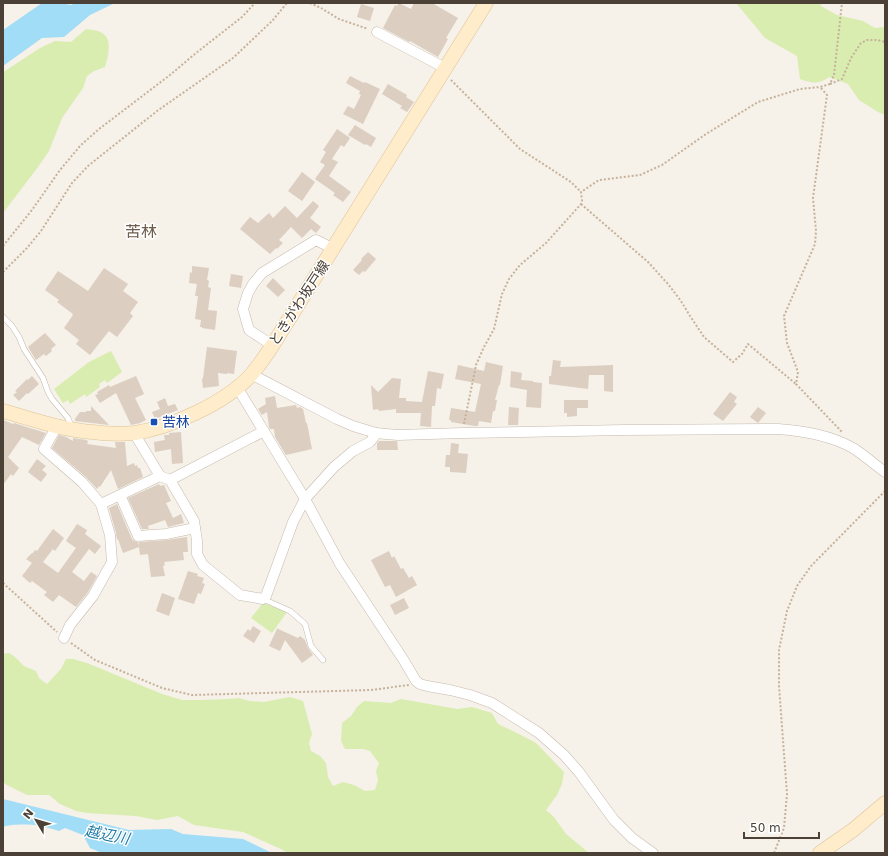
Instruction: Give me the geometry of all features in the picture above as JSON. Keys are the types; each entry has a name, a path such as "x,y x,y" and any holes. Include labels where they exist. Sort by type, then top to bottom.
{"main road":[{"name":"ときがわ坂戸線","path":"3,411 72,429 91,432 134,433 156,428 188,416 212,404 237,387 251,374 272,345 486,3"},
{"path":"820,853 853,830 885,803"}],"street":[{"path":"377,32 444,70"},
{"path":"272,345 249,330 243,309 248,293 253,284 262,274 316,240 334,248"},
{"path":"251,374 353,426 376,433 398,435 625,430 778,429 822,436 851,447 885,472"},
{"path":"237,387 305,499 340,564 416,681 420,684 470,695 492,703 539,733 564,755 579,772 614,820 632,838 653,853"},
{"path":"57,426 44,449 82,482 101,504 110,535 112,562 92,596 70,625 64,638"},
{"path":"101,504 165,478 264,431"},
{"path":"134,433 194,520 197,541 196,554 203,565 240,595 263,599 266,596 293,522 305,499 334,467 353,451 370,442 376,433"},
{"path":"120,495 138,536 166,534 195,528"}],"lane":[{"path":"3,317 12,326 19,337 24,348 43,378 52,399 68,418 72,429"},
{"path":"263,599 290,611 304,624 312,646 323,660"}],"path":[{"path":"3,246 32,210 60,170 80,146 99,129 170,75 242,17 255,3"},
{"path":"3,272 27,248 41,231 72,183 88,166 157,111 233,58 272,21 287,3"},
{"path":"310,3 322,8 339,19 377,32"},
{"path":"830,84 834,75 842,3"},
{"path":"581,192 599,180 640,175 662,165 706,134 758,102 800,89 820,87 842,79 851,58 862,43 867,40 885,42"},
{"path":"444,70 520,149 571,182 581,192 582,201 546,242 520,264 509,279 502,294 494,329 476,365 462,433"},
{"path":"796,384 798,372 787,343 784,316 815,244 816,231 813,198 827,95 820,87"},
{"path":"580,204 648,262 681,301 704,337 733,362 742,354 748,344 796,384 842,431 851,447"},
{"path":"774,853 784,828 787,794 779,686 779,650 787,611 797,586 811,566 885,491"},
{"path":"3,583 64,638 95,660 162,688 192,695 371,690 420,684"}],"green space":[{"path":"736,3 821,3 821,6 837,15 863,21 875,28 885,27 885,115 859,100 848,84 829,77 818,82 808,82 800,79 797,56 765,38"},
{"path":"86,29 100,32 108,39 109,48 105,67 94,71 87,76 83,88 62,118 49,151 3,213 3,72 40,48 55,41 71,42"},
{"path":"111,351 122,372 107,383 105,380 99,384 100,387 86,397 85,394 70,404 68,400 63,403 54,389 89,362"},
{"path":"263,603 287,612 272,633 251,618"},
{"path":"9,653 24,666 36,671 39,678 47,684 61,669 66,659 73,659 87,663 162,694 182,700 239,698 249,701 264,702 290,697 303,701 312,734 309,743 311,751 320,756 326,763 328,777 333,786 343,782 354,785 365,791 375,790 378,780 376,771 379,763 370,751 363,749 345,749 341,741 342,723 351,716 357,707 364,701 391,703 401,699 457,709 472,707 492,713 498,724 536,743 564,772 562,784 557,795 546,810 554,817 566,834 589,853 287,853 243,832 194,825 178,816 157,820 136,816 87,813 76,811 60,804 49,795 27,795 3,782 3,654"}],"water":[{"path":"42,3 66,3 71,5 75,3 115,3 90,15 64,37 42,38 3,66 3,30"},
{"name":"越辺川","path":"3,799 129,830 171,829 183,834 243,839 272,853 102,853 90,848 83,835 65,828 59,831 31,825 3,827"}],"building":[{"path":"399,3 411,9 414,3 432,3 458,18 446,38 448,39 438,57 383,28 395,5 397,6"},
{"path":"361,4 374,8 370,21 357,17"},
{"path":"350,76 380,89 363,124 343,114 348,106 354,109 361,95 359,94 360,91 346,83"},
{"path":"388,84 407,95 406,97 414,102 407,112 400,108 402,106 382,94"},
{"path":"355,125 376,138 371,147 348,135"},
{"path":"337,129 350,138 344,147 341,145 332,159 338,162 329,176 351,192 343,202 333,195 335,193 315,179 325,165 320,162 326,152 323,150"},
{"path":"302,172 315,182 302,201 288,191"},
{"path":"313,201 319,206 310,218 321,227 316,233 311,229 302,238 291,227 279,240 283,243 270,254 240,229 250,217 258,223 269,213 273,218 285,206 297,218"},
{"path":"368,252 376,259 365,272 363,271 359,275 353,270"},
{"path":"192,266 209,268 207,280 209,281 208,287 211,288 208,310 217,311 215,330 200,327 201,320 195,319 198,296 195,296 197,284 189,283 190,272 192,273"},
{"path":"104,268 128,284 123,291 138,302 130,313 133,316 117,337 109,331 90,355 76,344 79,340 64,328 73,314 57,302 59,300 45,290 58,271 88,291"},
{"path":"231,274 243,276 241,288 229,286"},
{"path":"273,278 285,290 278,297 266,286"},
{"path":"45,333 56,345 46,356 44,354 36,360 28,347"},
{"path":"207,347 237,351 234,374 218,373 219,386 203,388 202,379"},
{"path":"553,360 561,361 560,367 613,365 613,392 604,391 604,375 589,375 588,389 549,384 549,376 551,376"},
{"path":"486,362 503,366 500,385 495,400 497,400 495,411 493,411 491,423 479,421 478,426 475,426 451,422 451,420 449,420 451,408 475,412 481,384 455,379 458,365 484,371"},
{"path":"428,371 444,374 441,389 437,388 435,406 432,406 431,427 420,426 421,413 396,413 396,409 379,411 378,409 373,410 371,385 378,392 392,378 401,379 399,398 406,398 406,401 422,402"},
{"path":"511,371 522,373 521,380 542,383 541,408 526,407 527,390 510,387"},
{"path":"32,376 39,384 19,401 13,395 17,392 15,391"},
{"path":"136,376 144,394 135,398 146,420 131,425 116,393 100,403 95,395 98,394 97,392 109,385 110,387"},
{"path":"730,392 737,397 734,402 737,404 723,421 713,414"},
{"path":"275,396 277,408 296,405 297,408 300,407 303,409 312,449 286,455 275,437 274,429 270,429 269,427 267,412 262,415 258,409 266,404 265,398"},
{"path":"165,398 168,406 175,404 178,410 155,419 152,412 160,409 157,402"},
{"path":"564,400 588,400 588,408 577,408 577,416 567,417 567,413 564,413"},
{"path":"91,406 109,425 75,421 80,412 91,411"},
{"path":"509,407 519,408 518,425 508,425"},
{"path":"758,407 766,413 758,423 750,417"},
{"path":"3,420 46,433 39,445 22,437 8,457 19,468 13,476 11,474 3,485"},
{"path":"181,432 183,463 172,464 171,449 155,452 154,442 165,440 164,435 169,435 169,433"},
{"path":"59,435 73,441 73,438 86,440 88,441 87,444 116,448 115,442 125,442 127,466 134,463 135,466 137,465 138,468 140,468 143,477 118,489 111,470 100,487 99,486 97,489 86,477 52,448"},
{"path":"379,441 397,441 398,450 377,450 377,444"},
{"path":"451,443 459,444 458,453 468,454 466,473 450,472 450,467 445,467 446,455 450,455"},
{"path":"37,459 46,466 42,470 47,474 41,482 28,472"},
{"path":"159,484 160,486 164,485 171,501 166,503 173,518 181,514 184,523 168,527 165,520 148,526 149,529 142,529 128,498"},
{"path":"117,504 132,539 138,542 139,546 139,542 187,537 188,552 183,552 184,560 164,562 165,565 163,566 165,576 151,577 148,554 140,555 139,547 123,553 118,539 117,540 109,508"},
{"path":"77,524 87,530 85,534 101,546 95,554 89,549 72,572 84,581 91,572 97,576 88,592 76,607 59,595 53,602 44,595 47,592 32,581 30,583 22,576 32,563 26,559 35,550 37,551 53,529 64,538 55,551 53,549 43,562 58,573 76,548 66,541"},
{"path":"389,551 392,558 394,556 401,569 403,568 409,578 412,576 417,585 396,597 390,585 385,587 371,560"},
{"path":"188,571 198,574 197,576 204,578 202,583 205,584 201,594 198,593 194,604 178,599"},
{"path":"162,593 175,598 169,616 156,611"},
{"path":"404,598 409,608 395,615 390,605"},
{"path":"253,626 261,631 254,643 243,636 248,629 250,631"},
{"path":"276,628 298,638 300,636 305,640 313,655 302,663 285,640 280,651 269,646 277,629"}],"place":[{"name":"苦林","path":"154,422"}],"district":[{"name":"苦林","path":"141,231"}]}
